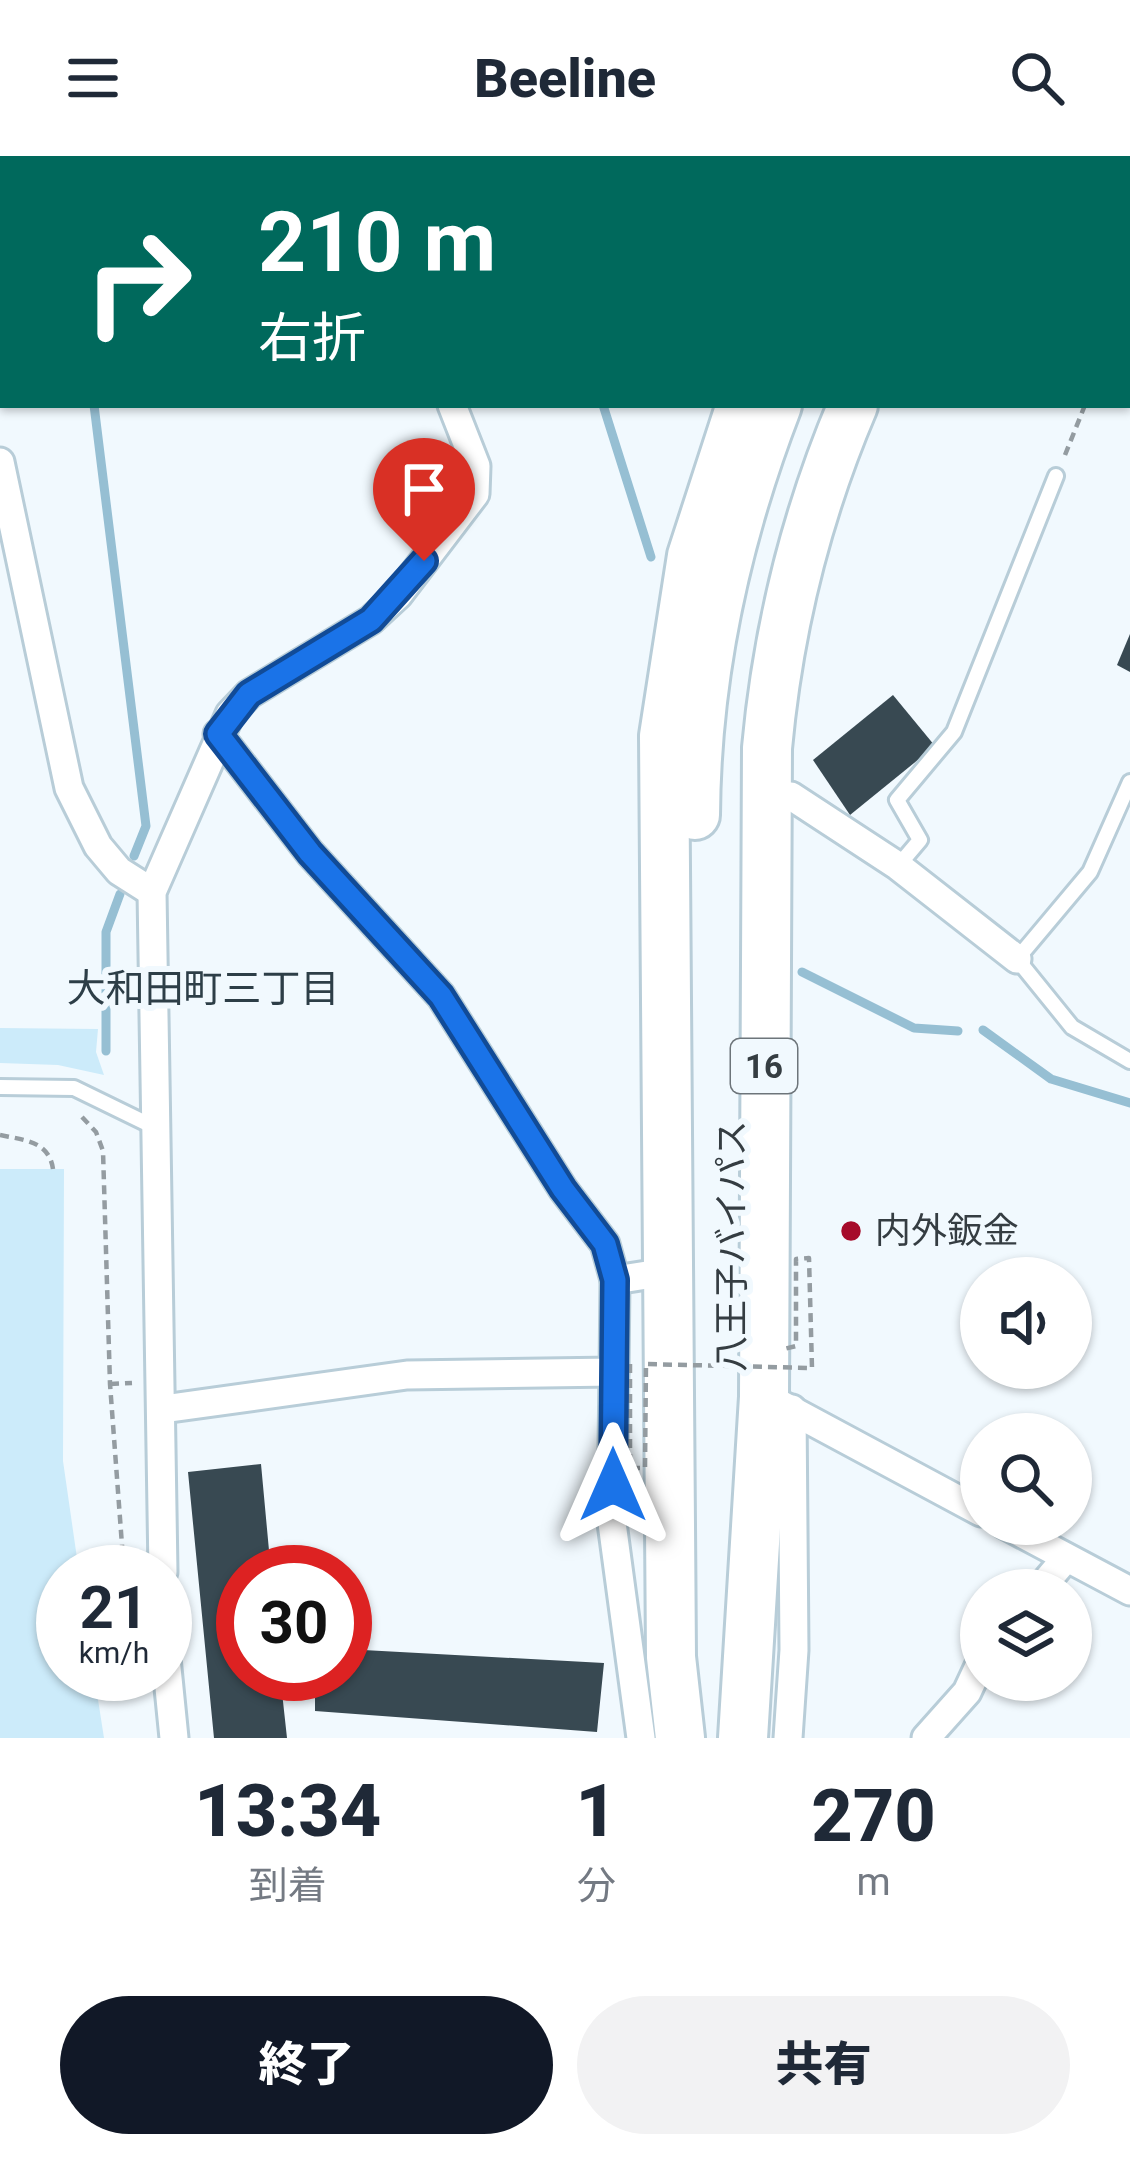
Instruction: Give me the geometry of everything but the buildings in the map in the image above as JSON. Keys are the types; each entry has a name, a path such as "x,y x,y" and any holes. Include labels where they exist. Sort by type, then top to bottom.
{"highway":[{"name":"16","path":"742,1738 778,1403 764,798 771,700 787,606 814,506 852,408"},
{"path":"680,1738 671,1657 664,736 692,556 783,414"},
{"name":"八王子バイパス","path":"692,1738 697,749 724,570 783,414"},
{"name":"八王子バイパス","path":"730,1738 735,767 783,414"}],"street":[{"path":"163,1545 152,892 218,734 249,694 371,620 398,595 475,494 476,466 453,408"},
{"path":"0,462 69,788 98,846 119,871 152,892"},
{"path":"218,734 310,853 441,996 563,1189 605,1244 615,1280 622,1368 612,1523 641,1738"},
{"path":"764,798 790,796 898,866 1017,959"},
{"path":"615,1280 666,1272"},
{"path":"163,1408 407,1375 622,1368"},
{"path":"778,1403 960,1501"},
{"path":"778,1403 794,1650 788,1738"},
{"path":"1042,1545 1130,1591"},
{"path":"1057,1569 1066,1558"},
{"path":"926,1738 960,1700"},
{"path":"170,1701 174,1738"}],"lane":[{"path":"898,866 920,840 897,800 954,733 1056,476"},
{"path":"1130,782 1090,872 1017,959 1072,1027 1130,1061"},
{"path":"0,1087 90,1092 154,1126"}],"path":[{"path":"1056,476 1084,408"},
{"path":"67,1110 96,1132 103,1151 110,1384 122,1545"},
{"path":"0,1135 38,1144 51,1157 53,1169"},
{"path":"622,1368 630,1468 645,1468 646,1364 812,1367 809,1258 796,1259 796,1346 784,1349"}],"shaded area":[{"path":"0,1028 98,1029 96,1052 104,1075 58,1065 0,1063"},
{"path":"0,1169 64,1169 63,1461 75,1545 36,1545 36,1701 98,1701 104,1738 0,1738"}],"waterway":[{"path":"94,408 146,826 134,856"},
{"path":"604,408 651,557"},
{"path":"106,1051 106,932 120,894"},
{"path":"802,972 914,1028 958,1031"},
{"path":"983,1030 1051,1079 1130,1103"}],"place":[{"name":"内外鈑金","path":"851,1231"}],"district":[{"name":"大和田町三丁目","path":"203,989"}],"route":[{"path":"424,561 371,620 249,694 218,734 310,853 441,996 563,1189 605,1244 615,1280 613,1485"}]}
